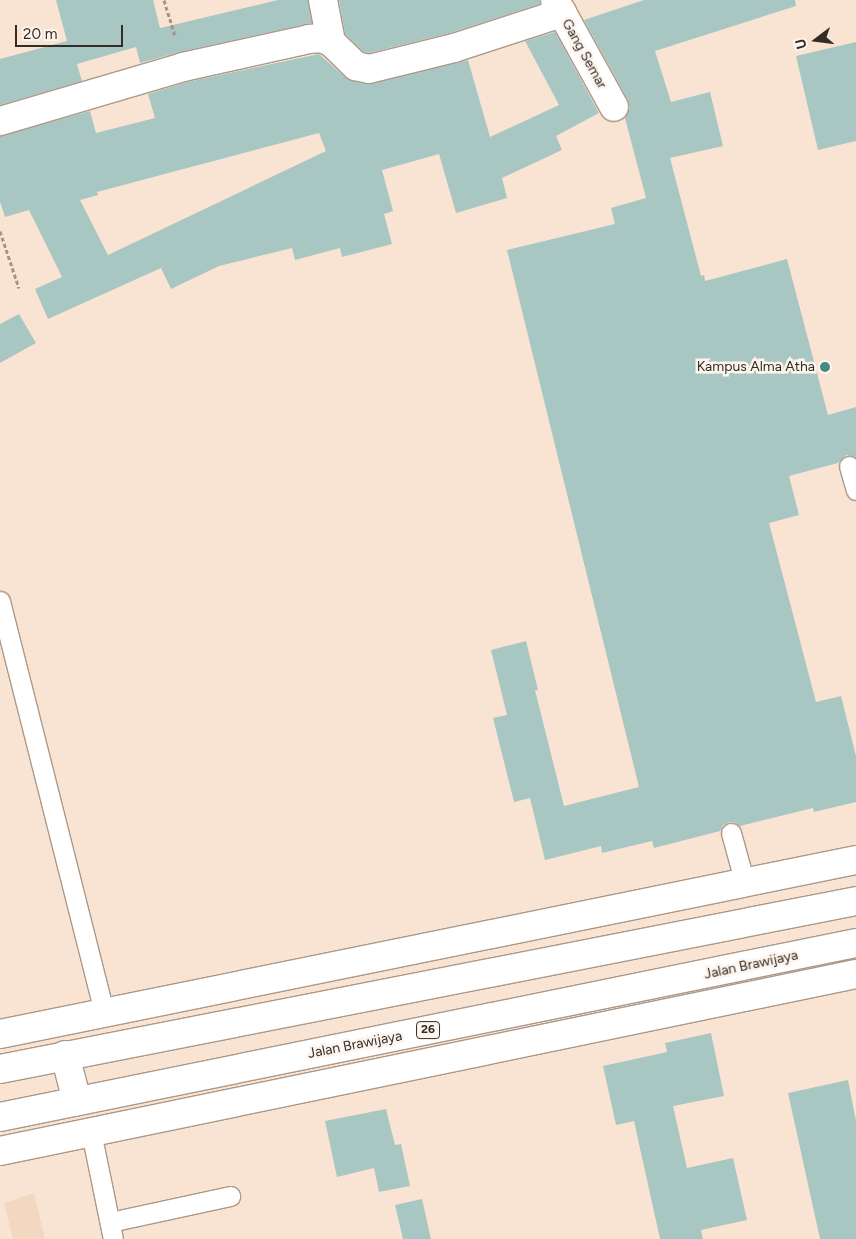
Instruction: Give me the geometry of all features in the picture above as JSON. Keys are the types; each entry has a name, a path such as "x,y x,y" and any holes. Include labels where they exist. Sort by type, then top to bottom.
{"main road":[{"path":"323,0 331,42"},
{"path":"0,121 183,67 309,39 321,38 331,42 356,66 369,69 454,48 558,6"},
{"name":"Gang Semar","path":"558,6 614,107"},
{"path":"0,1034 856,860"},
{"path":"0,1069 856,901"},
{"name":"Jalan Brawijaya","path":"0,1117 856,943"},
{"path":"0,1151 856,974"},
{"path":"65,1055 77,1101"}],"lane":[{"path":"849,466 856,490"},
{"path":"0,600 104,1013"},
{"path":"731,833 745,884"},
{"path":"91,1132 111,1230 230,1196"}],"path":[{"path":"0,231 20,288"}],"shaded area":[{"path":"34,1193 45,1239 13,1239 4,1203"}],"building":[{"path":"56,0 153,0 160,28 278,0 308,0 312,23 180,52 140,63 136,47 77,64 82,81 0,105 0,59 67,41"},
{"path":"339,0 539,0 540,4 450,33 369,53 364,52 345,34"},
{"path":"644,0 795,0 796,6 655,51 671,102 710,92 723,146 670,158 701,276 704,275 705,281 787,259 828,415 856,407 856,457 846,455 838,463 789,476 799,515 769,523 816,702 841,696 856,756 856,802 814,812 813,808 740,826 734,822 729,822 723,825 720,831 654,848 652,841 602,853 601,846 545,860 530,798 514,802 493,718 507,715 491,650 526,641 538,690 535,690 564,806 639,787 507,250 615,224 611,208 646,198 625,118 630,108 628,100 584,20"},
{"path":"555,32 599,113 556,136 562,150 502,178 507,198 456,213 439,154 382,170 393,211 384,214 392,244 342,257 340,248 295,260 292,248 219,266 171,289 161,268 48,319 35,289 62,277 29,210 5,217 0,202 0,136 90,111 96,133 155,118 148,94 187,82 319,54 346,78 366,84 468,60 490,137 559,105 525,41","holes":["319,133 326,151 108,255 80,200 98,195 97,192"]},
{"path":"856,42 856,141 818,150 796,56"},
{"path":"19,314 36,343 0,363 0,324"},
{"path":"711,1033 724,1096 673,1106 687,1168 733,1158 747,1220 701,1230 703,1239 660,1239 634,1121 616,1125 603,1066 667,1052 665,1043"},
{"path":"848,1080 856,1121 856,1239 820,1239 788,1093"},
{"path":"386,1109 395,1145 401,1144 410,1186 379,1192 374,1168 337,1177 325,1121"},
{"path":"422,1199 431,1239 403,1239 395,1205"}],"place":[{"name":"Kampus Alma Atha","path":"825,367"}]}
